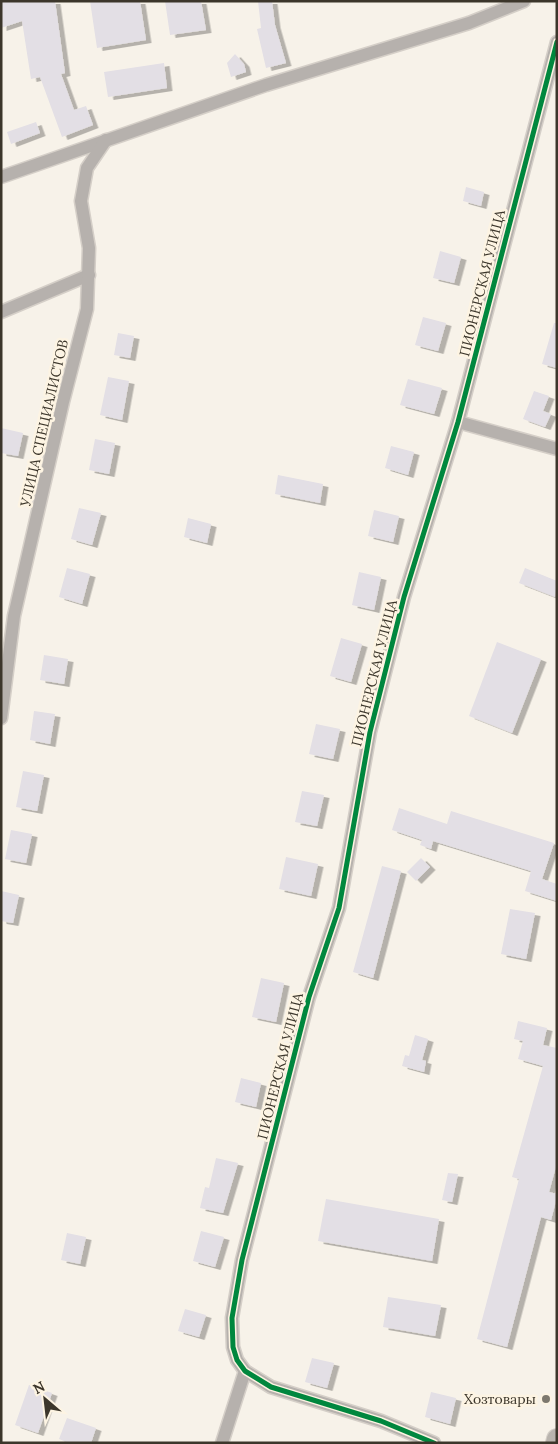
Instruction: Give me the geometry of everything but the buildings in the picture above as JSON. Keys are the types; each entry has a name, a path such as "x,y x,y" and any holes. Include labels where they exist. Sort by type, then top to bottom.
{"street":[{"path":"1,177 266,85 469,23 524,1"},
{"name":"ПИОНЕРСКАЯ УЛИЦА","path":"245,1371 235,1354 232,1334 242,1260 309,996 339,908 370,732 402,606 458,422 557,42"},
{"name":"УЛИЦА СПЕЦИАЛИСТОВ","path":"1,718 14,616 62,402 87,309 89,248 81,201 86,168 106,140"},
{"path":"1,312 37,295 88,275"},
{"path":"458,422 557,449"},
{"path":"222,1443 245,1371 271,1387 381,1421 434,1443"}],"cycle path":[{"path":"434,1443 381,1421 271,1387 245,1371 237,1360 233,1347 232,1318 242,1260 309,997 339,908 370,732 404,597 458,422 557,42"}],"place":[{"name":"Хозтовары","path":"546,1399"}]}
